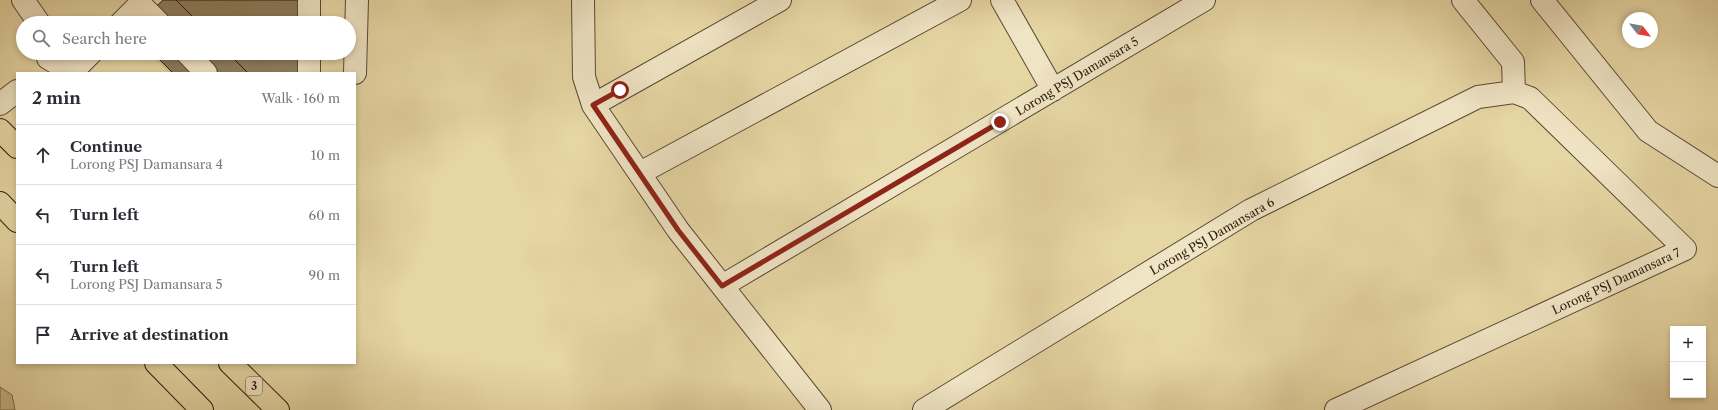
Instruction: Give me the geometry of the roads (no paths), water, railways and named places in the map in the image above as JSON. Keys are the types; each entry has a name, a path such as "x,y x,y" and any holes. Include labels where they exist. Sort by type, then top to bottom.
{"highway":[{"path":"0,130 16,146"},
{"path":"0,203 16,219"},
{"path":"157,364 202,410"},
{"name":"3","path":"231,364 278,410"}],"street":[{"path":"23,0 34,16"},
{"path":"309,0 309,16"},
{"path":"356,24 357,0"},
{"path":"583,0 584,77 593,105 678,230 820,410"},
{"path":"593,105 780,0"},
{"path":"640,173 960,0"},
{"path":"1002,0 1053,90"},
{"name":"Lorong PSJ Damansara 5","path":"722,286 1204,0"},
{"path":"1463,0 1513,62 1514,92"},
{"path":"1542,0 1648,130 1718,176"},
{"path":"128,16 142,2 153,16"},
{"path":"45,61 73,72 84,60"},
{"path":"194,60 205,72"},
{"path":"309,60 309,72"},
{"path":"354,72 355,60"},
{"path":"0,104 16,92"},
{"name":"Lorong PSJ Damansara 6","path":"924,410 1251,210 1478,97 1514,92"},
{"name":"Lorong PSJ Damansara 7","path":"1336,410 1685,249 1530,98 1514,92"}]}
